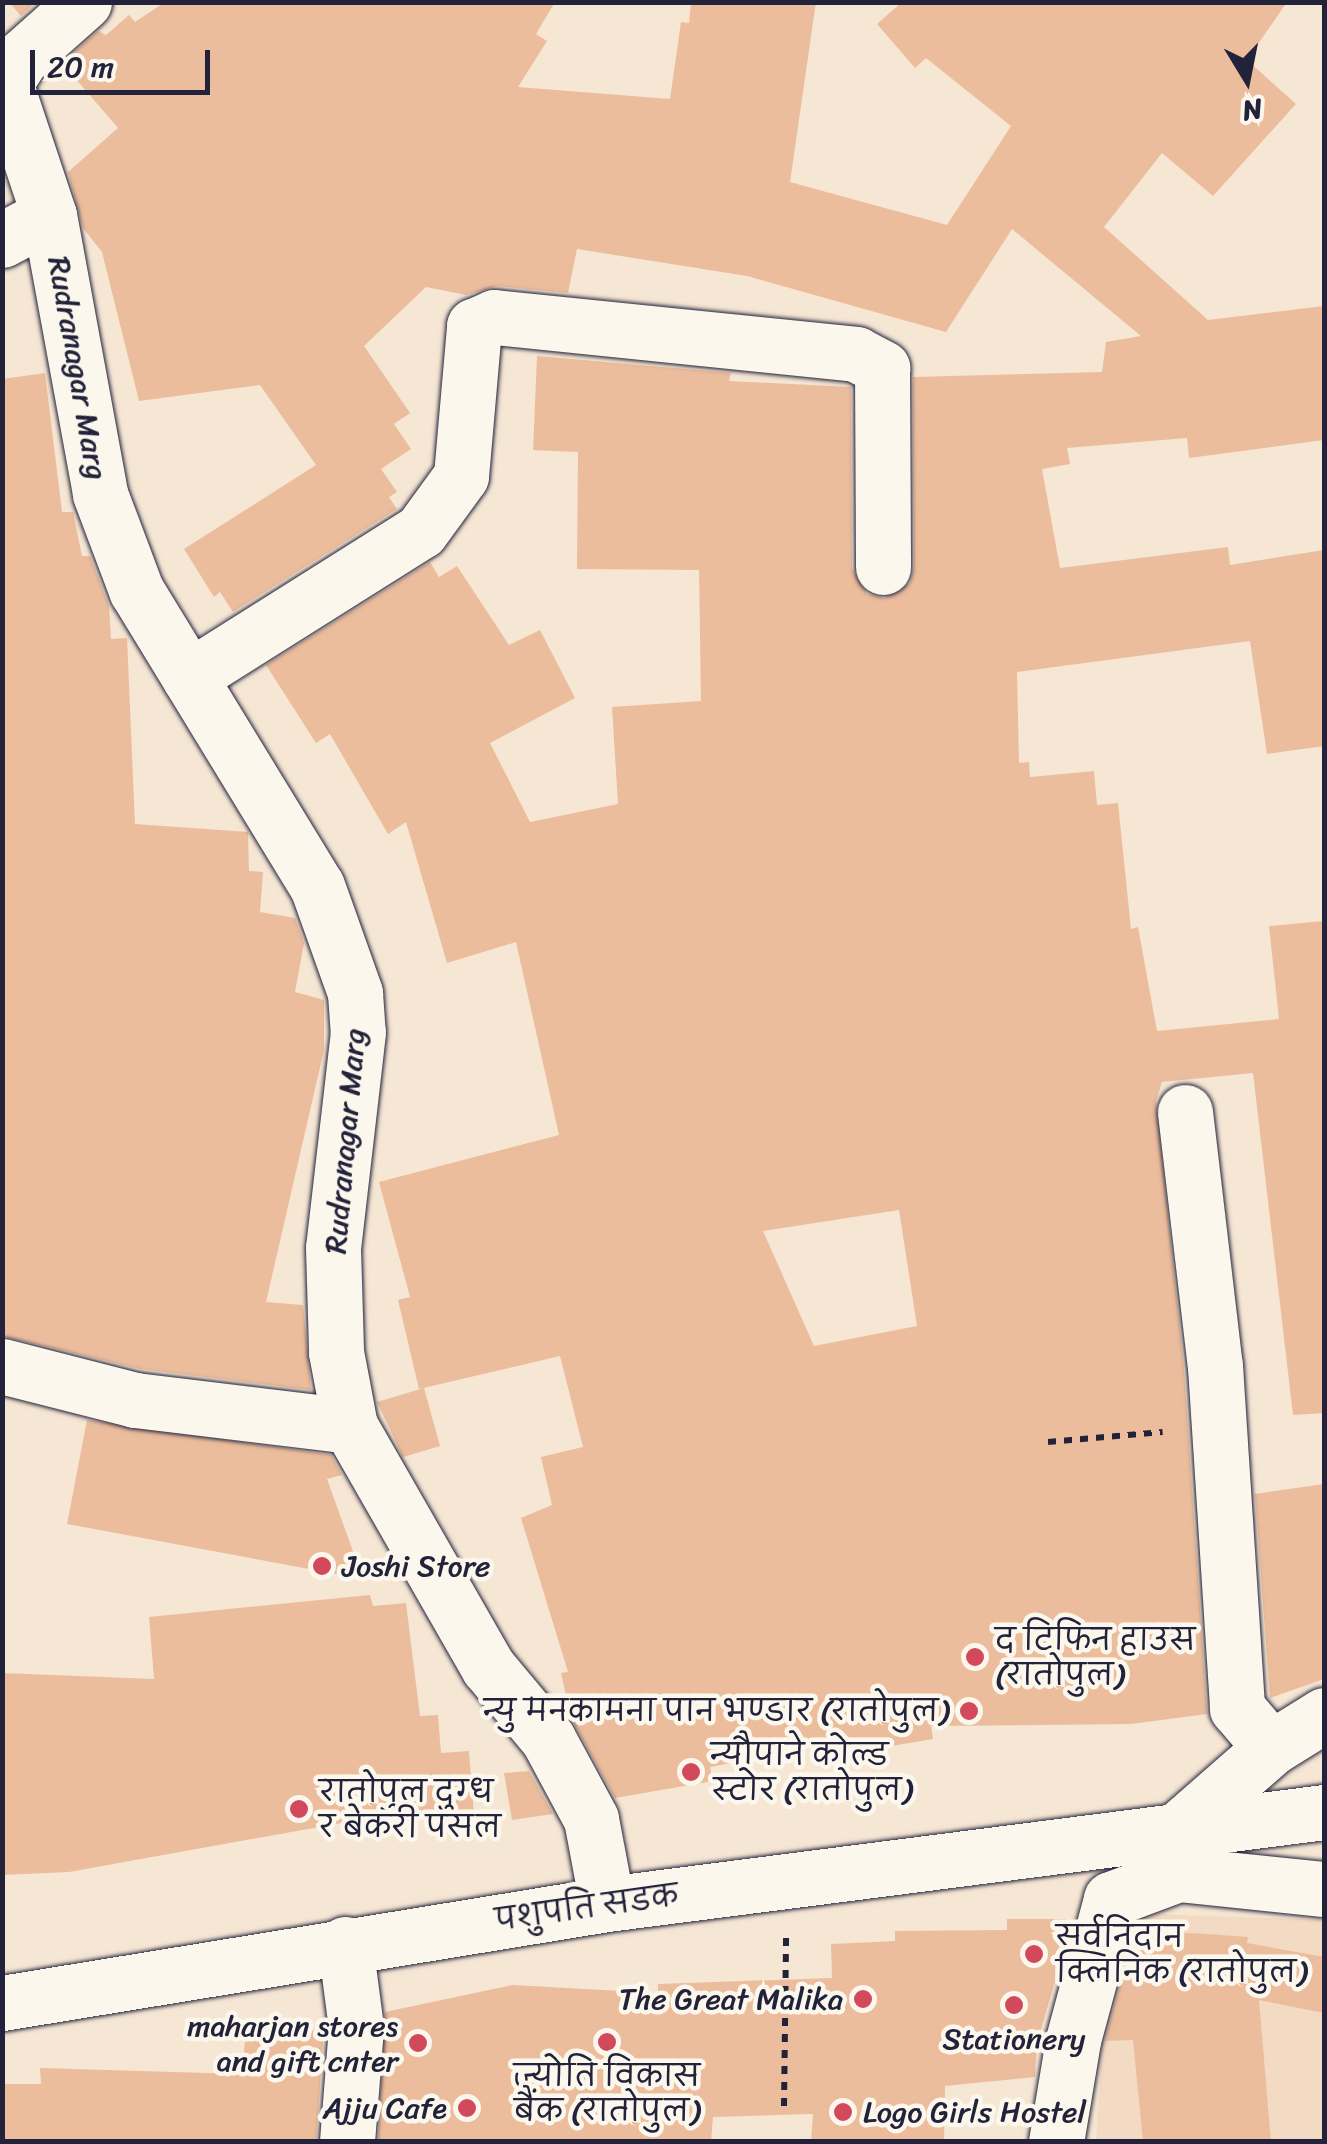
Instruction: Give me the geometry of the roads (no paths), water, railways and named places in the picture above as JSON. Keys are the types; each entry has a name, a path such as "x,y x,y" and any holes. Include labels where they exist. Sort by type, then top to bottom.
{"street":[{"path":"4,83 22,57 84,2"},
{"name":"Rudranagar Marg","path":"4,83 26,228 100,494 136,590 316,886 355,993 358,1032 333,1248 336,1352 350,1426 488,1667 548,1739 590,1819 607,1904"},
{"path":"189,678 421,531 460,476 474,326 494,317 856,354 882,368 883,567"},
{"path":"1185,1112 1218,1428 1237,1708 1270,1748"},
{"path":"2,1366 135,1400 350,1426"},
{"path":"1056,2142 1073,2040 1111,1899 1177,1853 1270,1748 1324,1715"},
{"path":"1177,1853 1324,1812"},
{"path":"1177,1853 1324,1890"},
{"name":"पशुपति सडक","path":"2,2003 607,1904 784,1882 1177,1853"},
{"path":"345,1944 356,2027 348,2142"}],"place":[{"name":"Joshi Store","path":"322,1566"},
{"name":"द टिफिन हाउस (रातोपुल)","path":"975,1657"},
{"name":"न्यु मनकामना पान भण्डार (रातोपुल)","path":"969,1711"},
{"name":"न्यौपाने कोल्ड स्टोर (रातोपुल)","path":"691,1772"},
{"name":"रातोपुल दुग्ध र बेकरी पसल","path":"299,1809"},
{"name":"सर्वनिदान क्लिनिक (रातोपुल)","path":"1034,1954"},
{"name":"The Great Malika","path":"863,1999"},
{"name":"Stationery","path":"1014,2005"},
{"name":"ज्योति विकास बैंक (रातोपुल)","path":"607,2042"},
{"name":"maharjan stores and gift cnter","path":"418,2043"},
{"name":"Ajju Cafe","path":"467,2108"},
{"name":"Logo Girls Hostel","path":"843,2112"}]}
